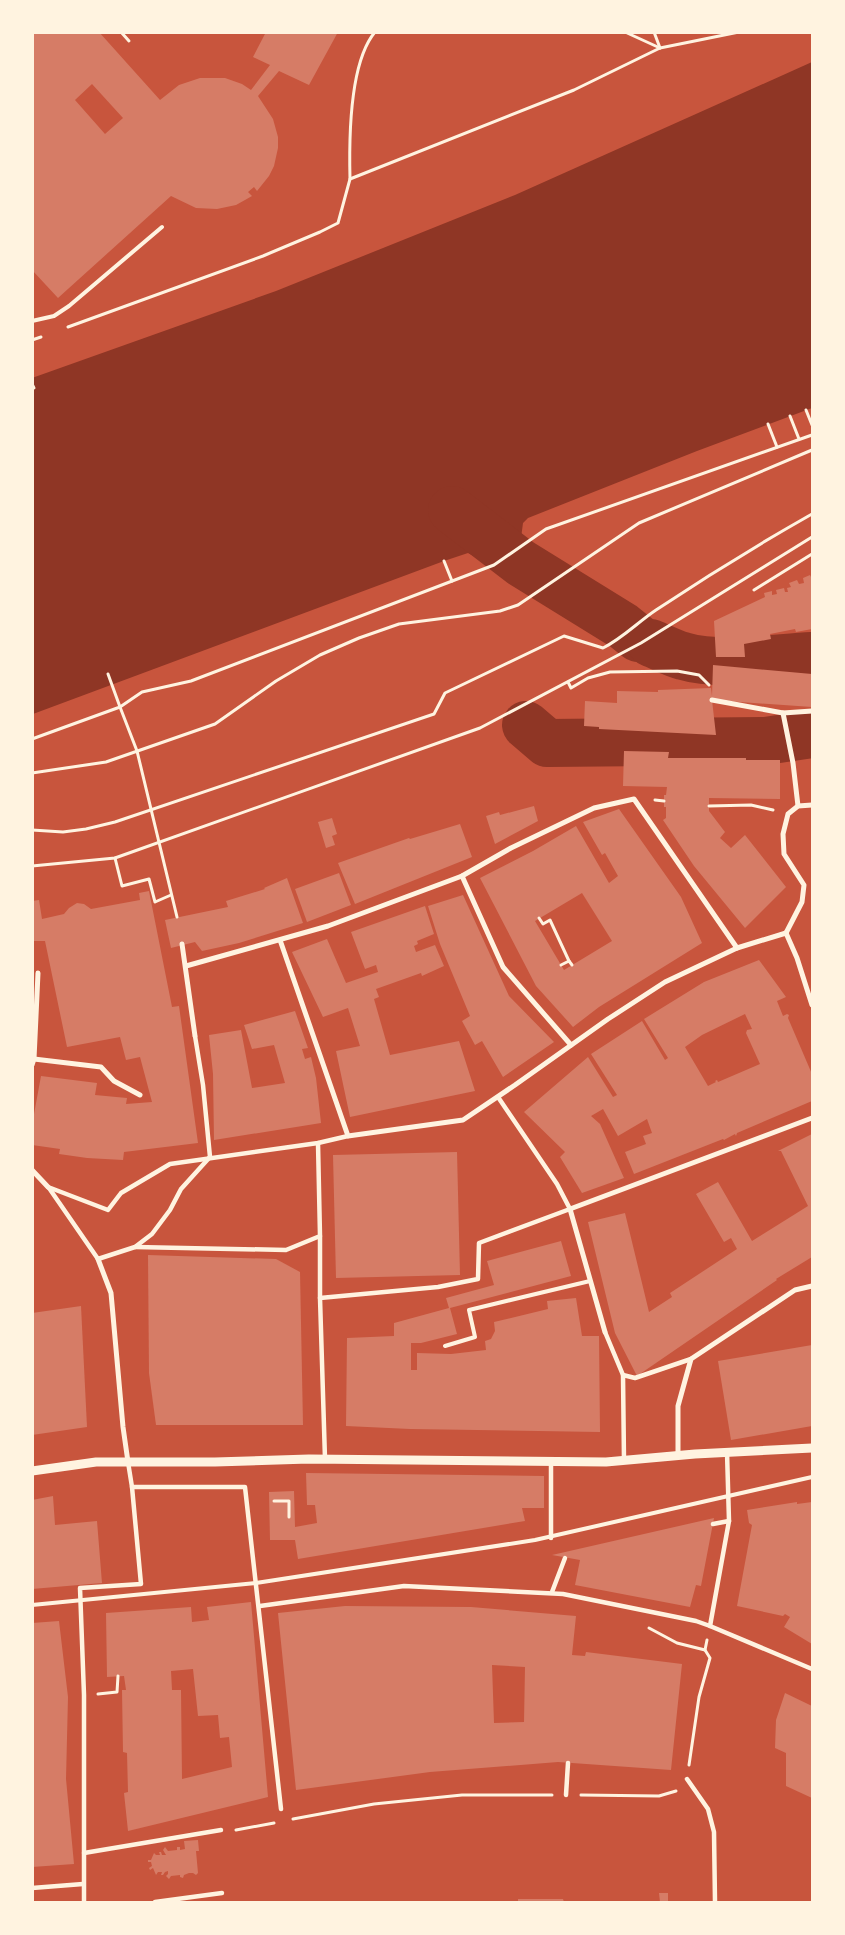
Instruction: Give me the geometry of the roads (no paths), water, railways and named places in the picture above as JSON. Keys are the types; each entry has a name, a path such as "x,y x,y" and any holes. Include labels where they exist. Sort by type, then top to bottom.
{"street":[{"path":"712,700 783,713 812,712"},
{"path":"783,713 793,763 798,806"},
{"path":"186,966 328,926 462,876 511,848 594,808 634,799 737,948"},
{"path":"48,1187 108,1210 121,1192 170,1164 463,1120 666,982 737,948 786,933 802,902 804,884 784,854 784,834 788,814 798,806 812,805"},
{"path":"462,876 504,967 571,1045"},
{"path":"786,933 797,958 812,1004"},
{"path":"280,940 348,1136"},
{"path":"135,1247 152,1234 170,1210 181,1189 210,1157 203,1085 182,944"},
{"path":"38,973 33,1062 100,1067 114,1080 140,1095"},
{"path":"498,1097 557,1184 570,1209 605,1332 623,1374 624,1461"},
{"path":"320,1298 438,1288 478,1279 479,1243 812,1118"},
{"path":"318,1143 325,1458"},
{"path":"32,1170 48,1187 98,1259 111,1293 123,1427 132,1487 141,1584 80,1588 84,1695 84,1902"},
{"path":"98,1259 135,1247 286,1250 320,1236"},
{"path":"623,1374 636,1378 691,1359 795,1290 812,1286"},
{"path":"678,1456 678,1406 691,1359"},
{"path":"32,1471 83,1464 128,1462 215,1462 325,1458 624,1461 727,1452 812,1448"},
{"path":"710,1626 729,1521 727,1452"},
{"path":"551,1461 551,1538"},
{"path":"132,1487 245,1486 260,1606 281,1809"},
{"path":"713,1524 729,1521"},
{"path":"552,1592 565,1558"},
{"path":"260,1606 404,1586 552,1592 696,1621 812,1669"},
{"path":"566,1795 568,1763"},
{"path":"687,1779 708,1809 714,1832 716,1902"},
{"path":"84,1853 221,1830"},
{"path":"32,1888 83,1884"},
{"path":"155,1902 222,1893"}],"lane":[{"path":"32,321 54,316 69,306 162,227"},
{"path":"445,1346 475,1337 469,1310 590,1281"},
{"path":"32,1605 256,1583 551,1538 812,1477"}],"waterway":[{"path":"452,510 521,563 623,626 638,638"},
{"path":"651,643 683,656 713,661 747,661 812,656"},
{"path":"526,725 547,743 765,741 812,734"}]}
